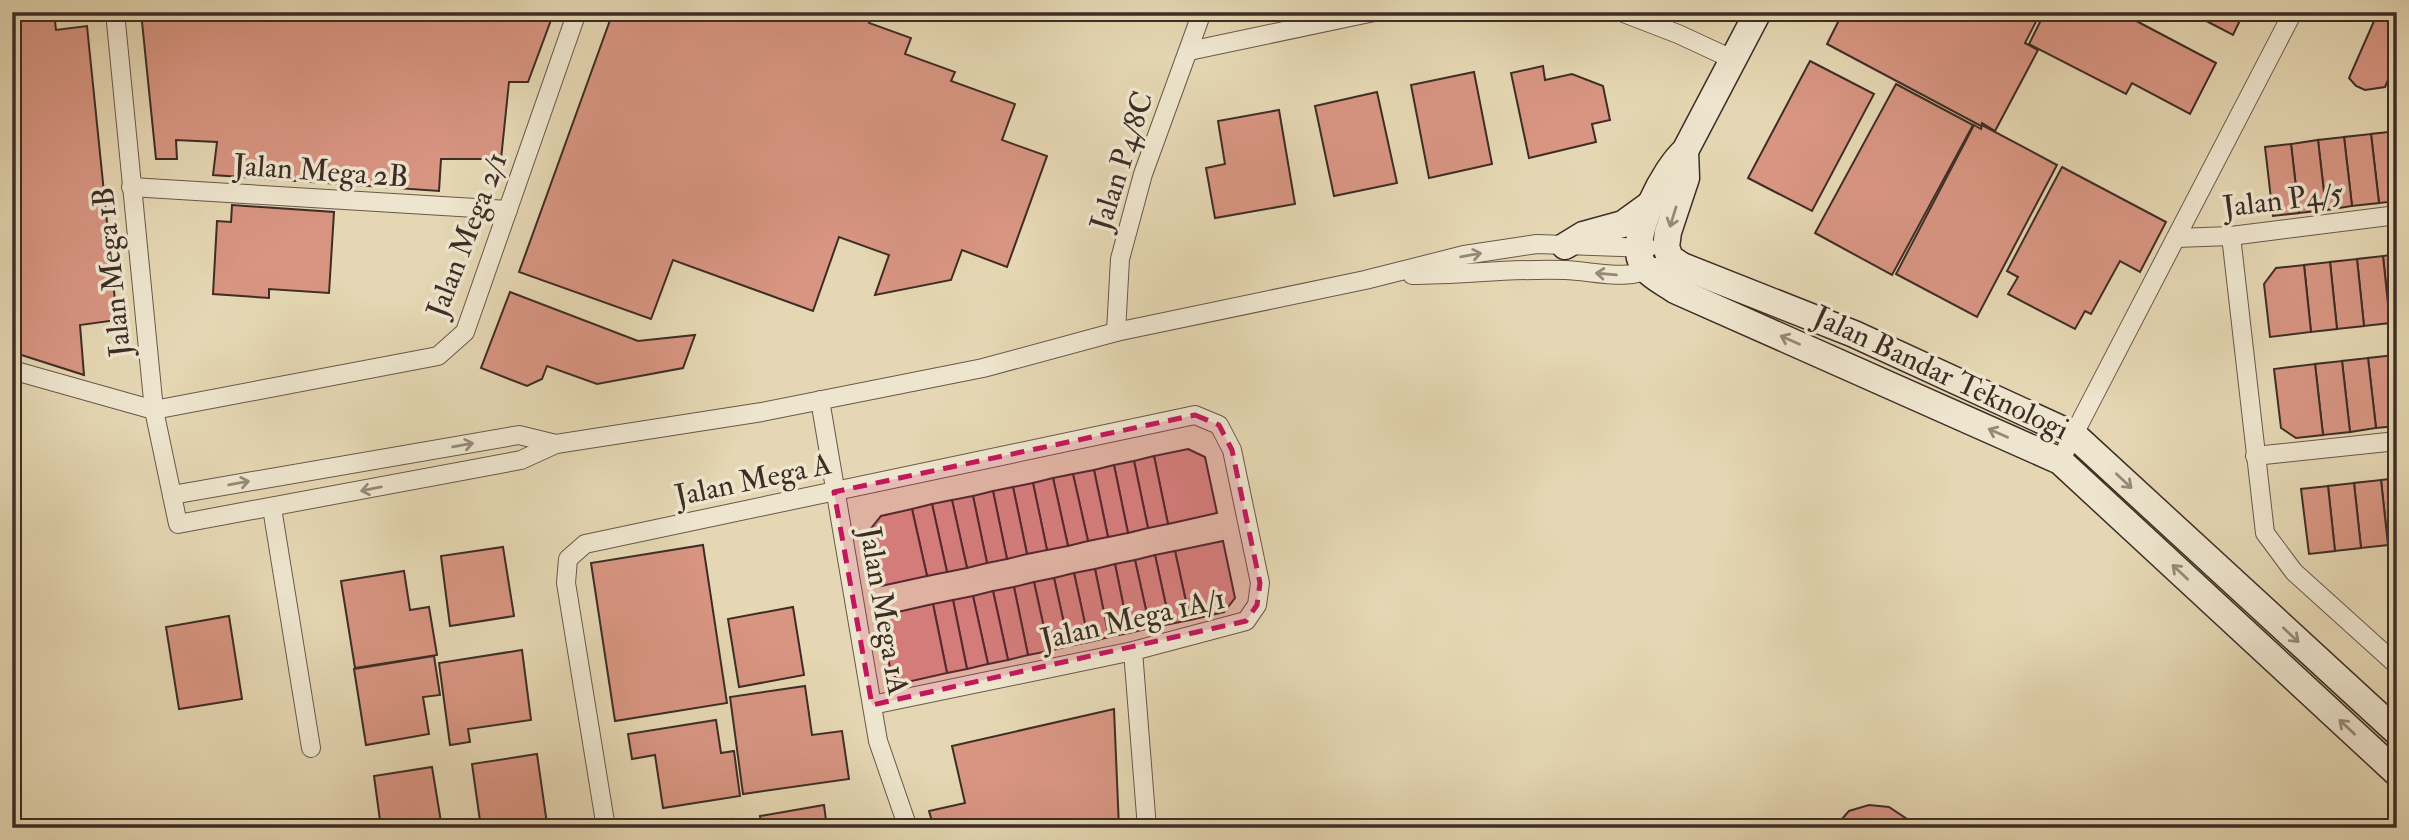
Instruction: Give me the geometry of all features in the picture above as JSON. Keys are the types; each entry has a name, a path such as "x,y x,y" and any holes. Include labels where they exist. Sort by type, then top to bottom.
{"street":[{"name":"Jalan Mega 1B","path":"115,12 154,410 178,524 272,508"},
{"name":"Jalan Mega 2/1","path":"154,410 438,356 466,332 578,12"},
{"name":"Jalan P4/8C","path":"1116,332 1119,259 1143,174 1202,12"},
{"path":"1189,51 1374,12"},
{"path":"1621,12 1678,34 1732,60"},
{"path":"1656,256 1642,229 1652,203 1663,177 1674,160 1685,151 1758,12"},
{"path":"2060,461 2293,12"},
{"path":"311,748 272,508 521,460 556,444 820,400 983,368 1116,332 1381,275 1564,270 1622,276 1656,256 1668,232 1686,178 1685,151"},
{"name":"Jalan Mega 2B","path":"131,187 508,210"},
{"path":"1565,246 1583,235 1623,224 1652,203"},
{"name":"Jalan P4/5","path":"2176,239 2231,236 2397,215"},
{"path":"2231,236 2265,533 2294,572 2397,665"},
{"name":"Jalan Bandar Teknologi","path":"1381,275 1464,256 1537,244 1656,256 1854,334 2074,435 2397,732"},
{"name":"Jalan Bandar Teknologi","path":"1656,256 1675,290 2060,461 2397,773"},
{"path":"12,370 154,410"},
{"name":"Jalan Mega 1A","path":"820,400 878,741 908,828"},
{"name":"Jalan Mega A","path":"606,828 566,583 568,559 585,544 1195,415 1219,425"},
{"name":"Jalan Mega 1A/1","path":"872,705 1133,651 1246,621 1257,605 1260,583 1232,450 1219,425"},
{"path":"172,495 519,435 556,444"},
{"path":"2255,456 2397,441"},
{"path":"1133,651 1147,828"}],"highlighted area":[{"path":"1195,415 1219,425 1232,450 1260,583 1257,605 1246,621 872,705 834,492"}],"building":[{"path":"12,12 54,12 56,30 87,26 117,320 80,325 84,375 12,352"},
{"path":"141,12 554,12 528,82 509,82 501,159 441,159 439,191 213,175 217,142 176,140 177,159 156,159"},
{"path":"613,12 873,12 869,23 911,38 905,54 955,72 951,81 1015,104 1002,140 1047,156 1007,267 962,250 951,280 875,295 889,255 839,237 813,311 673,260 651,319 519,272"},
{"path":"1843,12 2041,12 2025,43 2038,50 1995,131 1827,44"},
{"path":"2045,12 2124,12 2123,14 2216,63 2190,114 2132,83 2126,94 2029,44"},
{"path":"2189,12 2244,12 2233,35"},
{"path":"2378,12 2397,12 2397,73 2392,71 2385,87 2365,90 2356,86 2349,78"},
{"path":"1810,61 1874,94 1812,211 1748,178"},
{"path":"1543,66 1545,80 1572,74 1603,86 1610,120 1592,124 1596,142 1529,158 1511,73"},
{"path":"1474,72 1492,164 1429,178 1411,85"},
{"path":"1896,84 1973,125 1892,275 1815,233"},
{"path":"1377,92 1397,183 1334,196 1315,106"},
{"path":"1279,110 1295,204 1215,218 1206,168 1225,164 1218,121"},
{"path":"1974,125 1981,129 1982,125 2057,165 1977,317 1896,274"},
{"path":"2397,131 2397,201 2379,203 2371,134"},
{"path":"2371,134 2379,203 2352,206 2344,137"},
{"path":"2344,137 2352,206 2326,210 2318,140"},
{"path":"2318,140 2326,210 2299,213 2291,144"},
{"path":"2291,144 2299,213 2273,216 2265,147"},
{"path":"2062,167 2166,222 2140,272 2120,261 2091,314 2085,311 2075,329 2008,294 2018,277 2007,271"},
{"path":"232,205 334,212 329,293 269,289 269,298 213,294 217,221 231,222"},
{"path":"2397,254 2397,322 2390,323 2383,256"},
{"path":"2383,256 2390,323 2364,326 2357,259"},
{"path":"2357,259 2364,326 2337,329 2330,262"},
{"path":"2330,262 2337,329 2311,332 2304,265"},
{"path":"2304,265 2311,332 2270,337 2264,284 2276,268"},
{"path":"510,292 638,341 695,335 683,368 597,384 547,366 542,379 527,386 481,368"},
{"path":"2395,355 2397,426 2376,428 2368,358"},
{"path":"2368,358 2376,428 2350,432 2342,361"},
{"path":"2342,361 2350,432 2323,435 2315,364"},
{"path":"2315,364 2323,435 2296,438 2281,428 2274,369"},
{"path":"1188,449 1205,457 1217,513 1168,524 1154,456"},
{"path":"1154,456 1168,524 1148,528 1134,461"},
{"path":"1134,461 1148,528 1128,533 1114,465"},
{"path":"1114,465 1128,533 1108,537 1094,470"},
{"path":"1094,470 1108,537 1088,541 1073,474"},
{"path":"1073,474 1088,541 1068,546 1053,478"},
{"path":"1053,478 1068,546 1047,550 1033,483"},
{"path":"2397,478 2397,544 2388,545 2381,480"},
{"path":"2381,480 2388,545 2361,548 2354,483"},
{"path":"1033,483 1047,550 1027,554 1013,487"},
{"path":"2354,483 2361,548 2335,551 2328,486"},
{"path":"2328,486 2335,551 2309,554 2301,489"},
{"path":"1013,487 1027,554 1007,559 993,491"},
{"path":"993,491 1007,559 987,563 973,496"},
{"path":"973,496 987,563 967,568 952,500"},
{"path":"952,500 967,568 947,572 932,504"},
{"path":"932,504 947,572 927,576 912,509"},
{"path":"912,509 927,576 881,586 869,531 881,516"},
{"path":"1223,541 1235,598 1224,612 1190,620 1175,551"},
{"path":"703,545 727,703 615,721 591,563"},
{"path":"503,547 514,616 450,626 441,556"},
{"path":"1175,551 1190,620 1170,624 1155,555"},
{"path":"1155,555 1170,624 1150,628 1135,560"},
{"path":"1135,560 1150,628 1129,633 1115,564"},
{"path":"1115,564 1129,633 1109,637 1095,569"},
{"path":"1095,569 1109,637 1089,642 1074,573"},
{"path":"404,571 410,610 429,607 437,655 355,668 341,581"},
{"path":"1074,573 1089,642 1069,646 1054,578"},
{"path":"1054,578 1069,646 1049,651 1034,582"},
{"path":"1034,582 1049,651 1028,655 1014,587"},
{"path":"1014,587 1028,655 1008,660 993,591"},
{"path":"993,591 1008,660 988,664 973,596"},
{"path":"973,596 988,664 967,669 953,600"},
{"path":"953,600 967,669 947,673 933,604"},
{"path":"933,604 947,673 903,683 891,673 880,616"},
{"path":"793,607 804,675 739,687 728,619"},
{"path":"229,616 242,699 179,709 166,627"},
{"path":"522,650 531,720 468,729 470,742 450,745 439,663"},
{"path":"434,656 440,695 423,697 429,734 366,745 354,669"},
{"path":"805,686 812,735 842,731 849,779 743,794 730,697"},
{"path":"1114,709 1119,828 934,828 929,811 965,803 952,746"},
{"path":"716,720 721,753 734,751 740,796 663,808 655,755 632,759 628,734"},
{"path":"537,754 547,824 520,828 481,828 472,764"},
{"path":"432,767 442,828 381,828 374,776"},
{"path":"824,805 827,828 762,828 760,816"},
{"path":"1869,805 1889,807 1907,819 1912,828 1834,828 1849,811"},
{"path":"731,819 732,828 673,828"}]}
